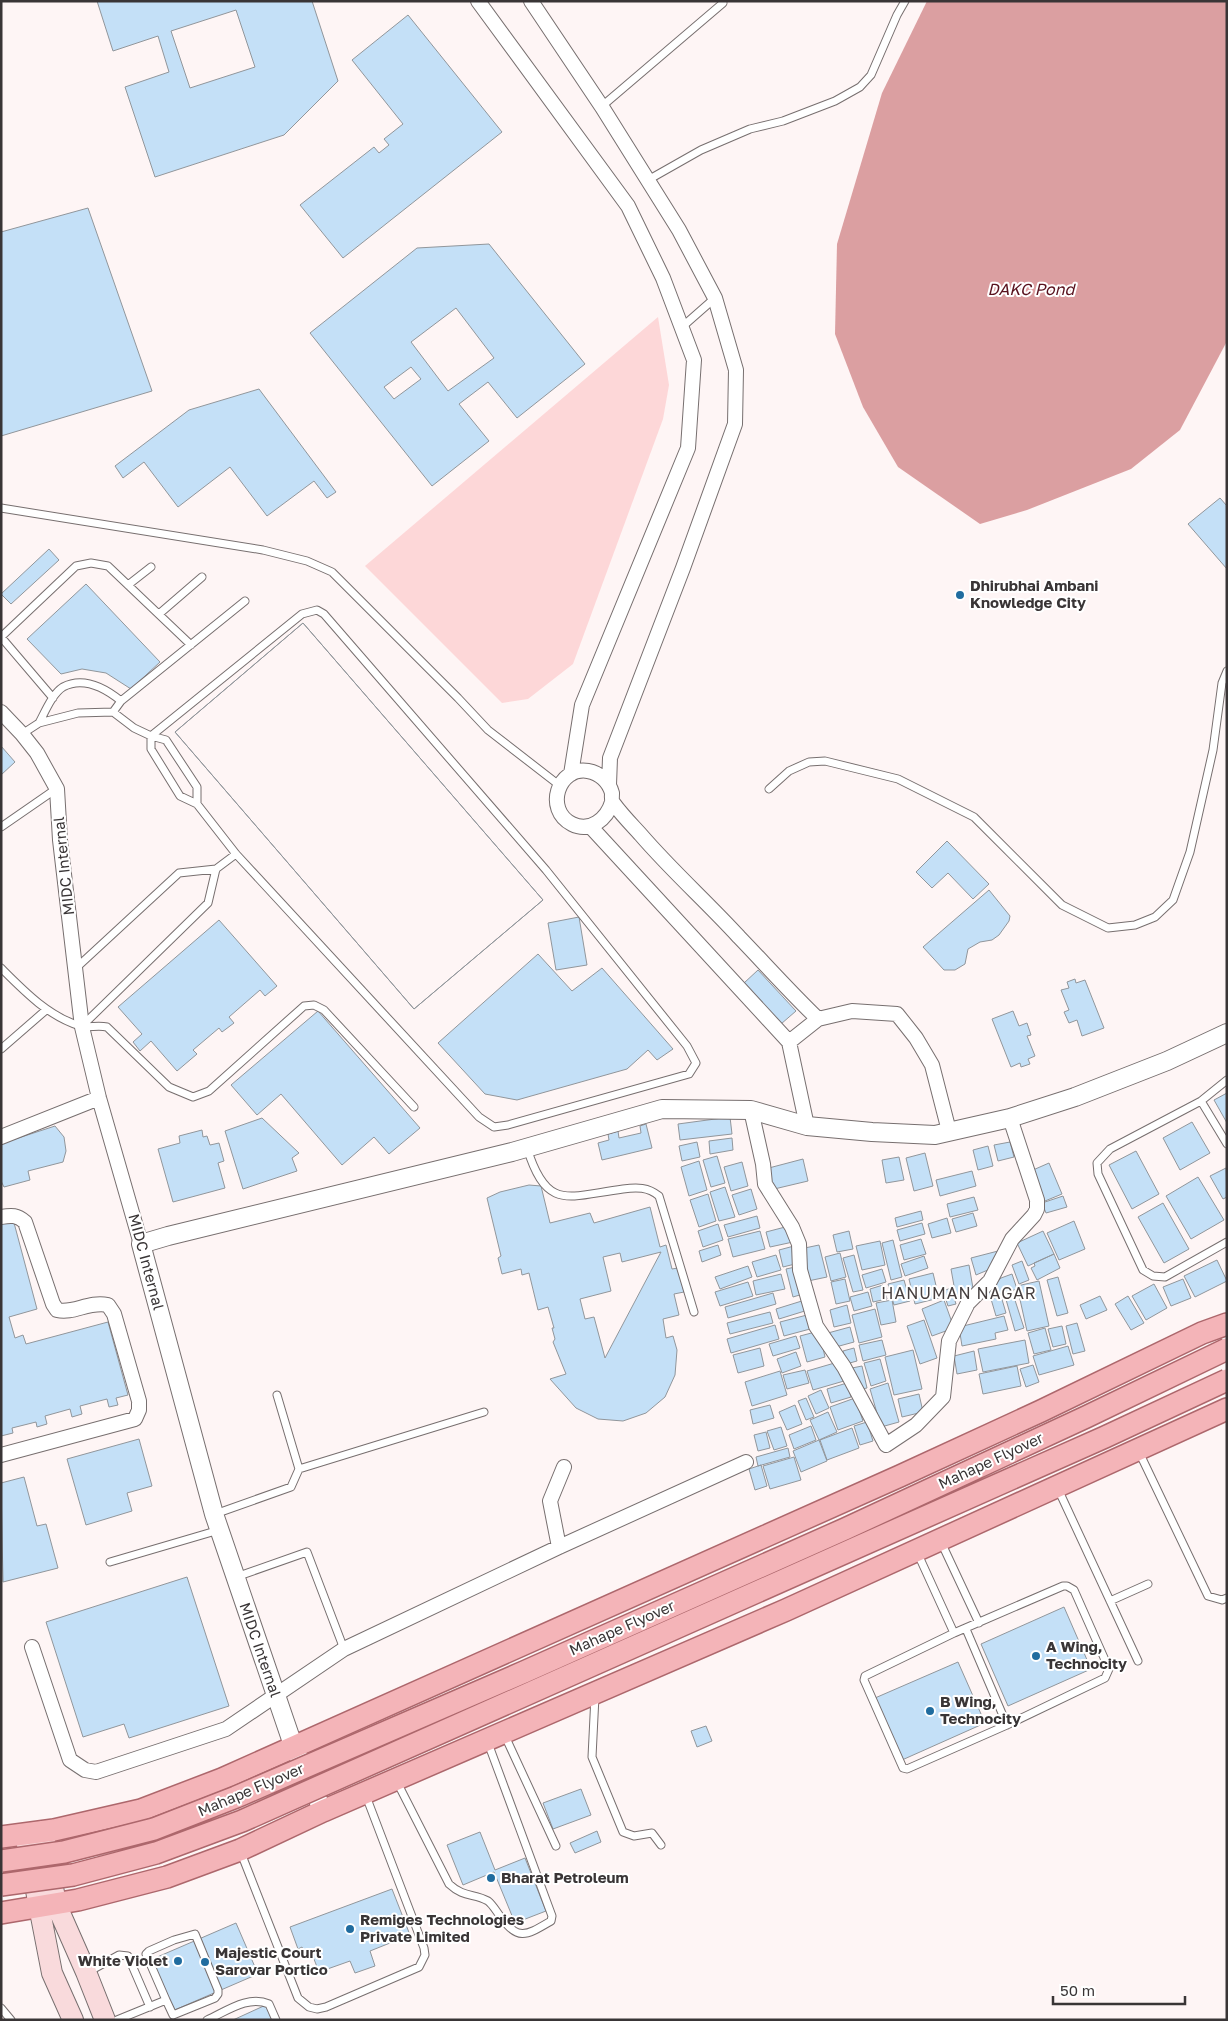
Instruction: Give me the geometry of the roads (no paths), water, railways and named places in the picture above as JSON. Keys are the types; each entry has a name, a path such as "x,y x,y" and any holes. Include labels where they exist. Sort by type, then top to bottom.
{"main road":[{"path":"1,1837 34,1833 141,1810 222,1778 900,1476 1041,1411 1202,1333 1227,1324"},
{"name":"Mahape Flyover","path":"1,1861 64,1852 154,1829 236,1798 845,1529 1227,1349"},
{"name":"Mahape Flyover","path":"1,1885 73,1875 156,1853 242,1821 1097,1440 1227,1380"},
{"path":"1,1913 47,1906 167,1877 240,1850 323,1811 786,1610 1227,1409"},
{"path":"34,1833 47,1906 52,1974 73,2020"},
{"path":"47,1906 86,1972 105,2020"}],"street":[{"path":"478,1 628,206 663,278 694,360 688,448 582,705 571,774"},
{"path":"531,1 602,107 679,230 714,298 736,370 735,424 683,568 610,758 609,785 612,802 784,986 818,1019"},
{"name":"MIDC Internal","path":"1,712 22,734 37,754 57,788 60,840 82,1027 99,1098 217,1522 275,1695 294,1745 323,1811"},
{"path":"609,785 604,778 588,771 571,774 559,786 556,803 559,812 572,824 590,826 605,818 612,802"},
{"path":"590,826 789,1042 807,1126"},
{"path":"789,1042 818,1019 852,1011 898,1014 916,1038 932,1065 949,1131"},
{"path":"141,1244 527,1148 662,1109 751,1110 807,1126 934,1135 1010,1118 1075,1097 1167,1060 1227,1033"},
{"path":"1,1137 99,1098"},
{"path":"751,1110 763,1164 765,1184 792,1227 799,1244 800,1270 816,1326 844,1367 886,1445 916,1425 943,1397 949,1341 968,1302 990,1281 1012,1239 1034,1215 1037,1208 1037,1200 1010,1118"},
{"path":"1,1217 12,1215 20,1217 26,1222 53,1304 57,1310 64,1312 97,1303 108,1305 114,1314 140,1401 135,1419 1,1455"},
{"path":"32,1647 70,1760 85,1770 96,1772 226,1729 344,1649 746,1462"},
{"path":"560,1547 550,1500 564,1468"}],"lane":[{"path":"648,180 701,150 750,129 783,121 835,101 860,87 871,75 905,1"},
{"path":"602,107 723,3"},
{"path":"682,327 714,298"},
{"path":"1,508 263,550 307,561 332,572 488,730 559,786"},
{"path":"53,698 1,637 76,566 91,562 108,566 191,645"},
{"path":"128,585 150,567"},
{"path":"159,614 202,577"},
{"path":"113,712 121,701 245,601"},
{"path":"317,610 324,614 546,870 687,1046 696,1063 689,1074 508,1125 494,1126 479,1117 236,854 197,804 180,796 151,749 151,736 302,614 317,610"},
{"path":"769,789 789,771 810,762 825,760 898,779 974,817 1062,905 1108,928 1135,925 1154,917 1173,900 1188,860 1214,750 1222,683 1227,671"},
{"path":"38,723 53,698 63,687 85,682 108,691 121,701"},
{"path":"22,734 38,723 78,713 113,712 134,728 151,736 166,740 197,787 197,804"},
{"path":"1,827 57,788"},
{"path":"75,969 179,873 216,869 236,854"},
{"path":"82,1027 208,903 216,869"},
{"path":"1,968 46,1010 82,1027 98,1025 107,1027 169,1088 193,1097 209,1092 304,1006 314,1005 324,1010 414,1107"},
{"path":"1,1050 46,1010"},
{"path":"1227,1080 1201,1101 1110,1149 1097,1164 1098,1174 1143,1270 1153,1276 1165,1277 1227,1242"},
{"path":"1201,1101 1227,1144"},
{"path":"527,1148 532,1164 544,1185 552,1193 564,1197 636,1187 651,1189 660,1196 694,1312"},
{"path":"110,1562 217,1522 291,1487 299,1469 277,1395"},
{"path":"299,1469 484,1412"},
{"path":"1138,1450 1208,1596 1222,1600 1227,1598"},
{"path":"1056,1486 1138,1661"},
{"path":"940,1540 979,1623"},
{"path":"917,1550 954,1633"},
{"path":"235,1577 307,1552 344,1649"},
{"path":"1110,1601 1148,1584"},
{"path":"1063,1586 1067,1586 1074,1590 1108,1668 1105,1678 1007,1725 907,1769 902,1766 864,1680 864,1676 979,1623 1063,1586"},
{"path":"966,1629 1007,1725"},
{"path":"595,1693 592,1757 623,1832 634,1836 652,1832 661,1845"},
{"path":"396,1780 449,1884 457,1892 484,1899 491,1904 514,1932 524,1935 534,1931 551,1921 552,1916 495,1737"},
{"path":"495,1737 556,1846"},
{"path":"240,1850 298,1998 309,2007 317,2009 333,2005 410,1970 422,1963 425,1955 424,1948 365,1793"},
{"path":"195,1934 218,1994 215,1998 173,2015 166,2000 146,1954 174,1940 195,1934"},
{"path":"86,1972 119,1955 128,1956 150,2007"},
{"path":"117,2020 166,2000"},
{"path":"207,2020 249,2001 260,2000 269,2004 276,2020"},
{"path":"1,2008 12,2020"}],"water":[{"name":"DAKC Pond","path":"927,1 1227,1 1226,343 1180,430 1131,469 1027,510 980,524 898,467 863,407 835,334 837,244 882,93"}],"place":[{"name":"Dhirubhai Ambani Knowledge City","path":"960,595"},
{"name":"A Wing, Technocity","path":"1036,1656"},
{"name":"B Wing, Technocity","path":"930,1711"},
{"name":"Bharat Petroleum","path":"491,1878"},
{"name":"Remiges Technologies Private Limited","path":"350,1929"},
{"name":"White Violet","path":"178,1961"},
{"name":"Majestic Court Sarovar Portico","path":"205,1962"}],"district":[{"name":"HANUMAN NAGAR","path":"959,1293"}]}
